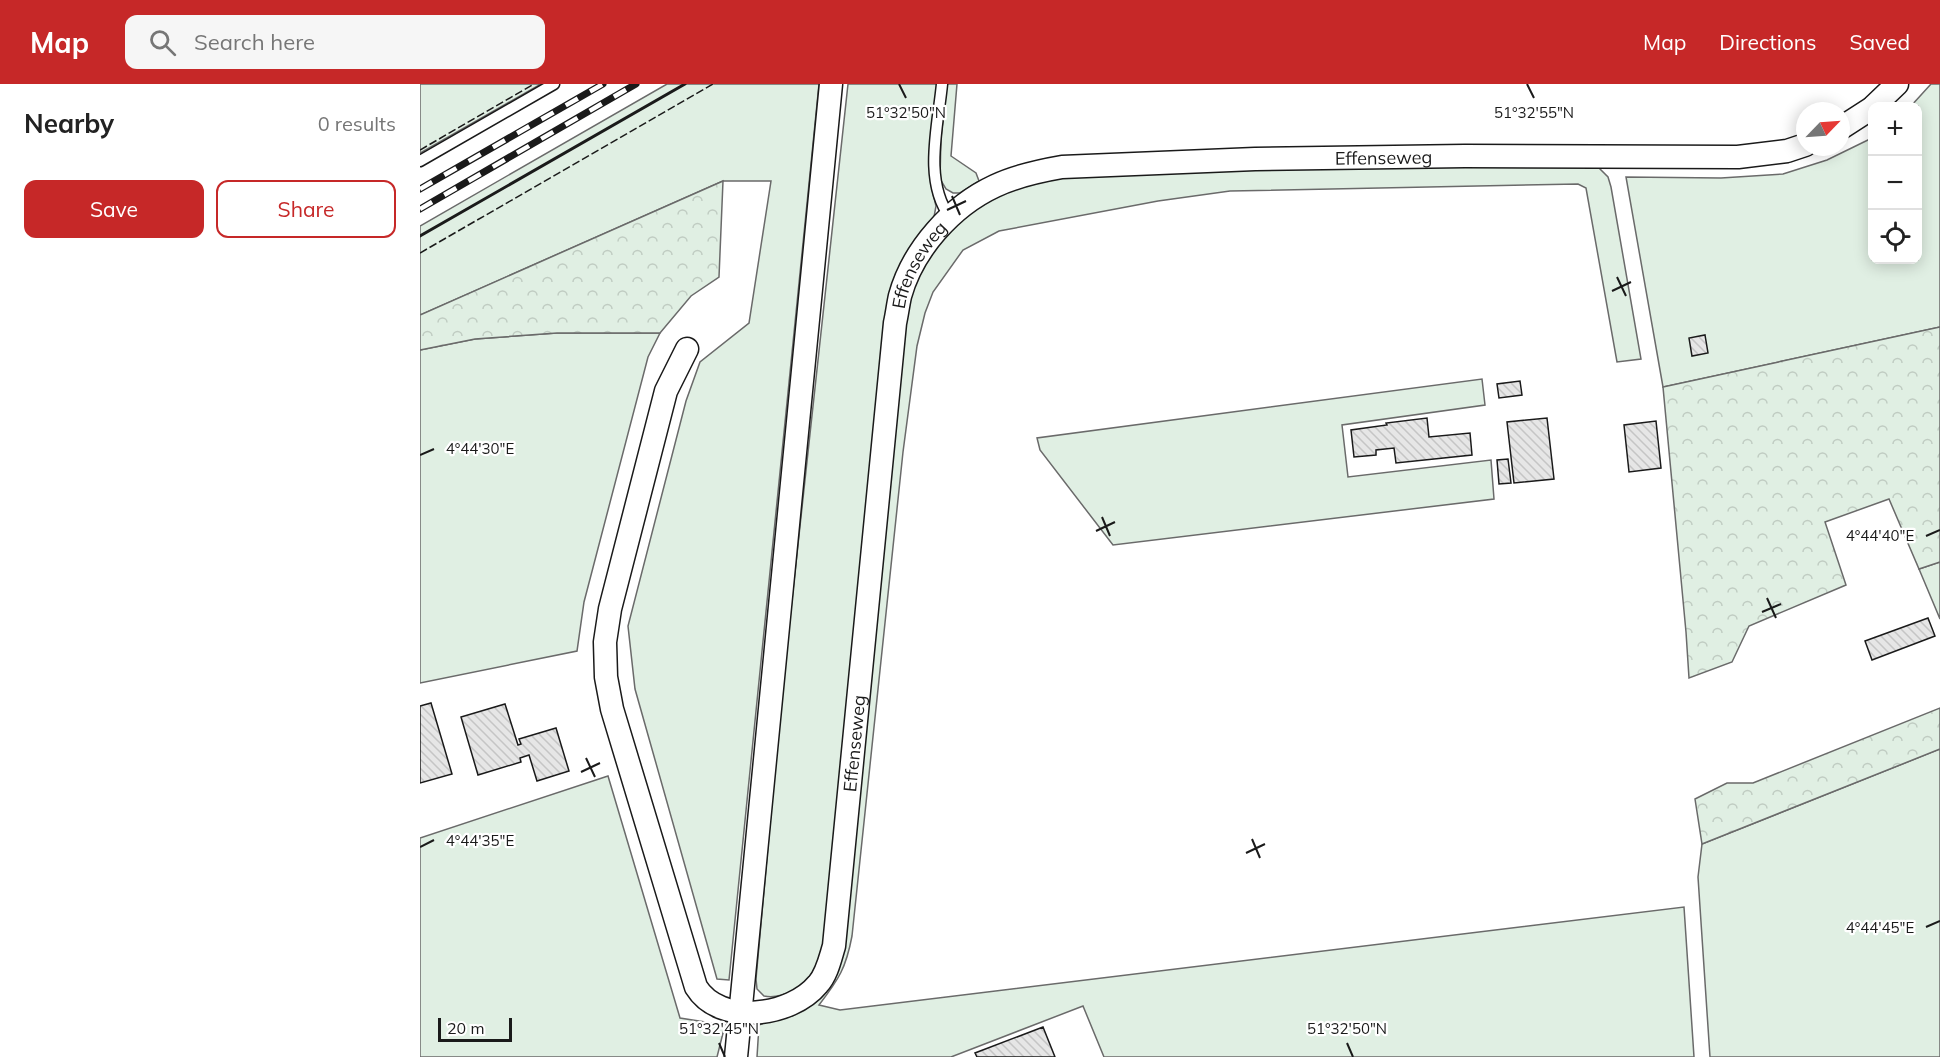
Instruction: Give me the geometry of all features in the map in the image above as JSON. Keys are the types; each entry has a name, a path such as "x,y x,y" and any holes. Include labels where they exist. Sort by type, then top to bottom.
{"street":[{"path":"736,1057 831,84"},
{"path":"1878,102 1897,84"},
{"path":"1850,122 1868,110"},
{"name":"Effenseweg","path":"687,349 666,391 610,609 604,642 606,676 612,708 696,987 708,1003 739,1013 768,1011 784,1007 804,997 818,984 827,969 834,946 895,323 901,294 912,269 933,235 950,217 994,186 1039,171 1062,168 1255,159 1464,156 1738,157 1796,148"}],"lane":[{"path":"420,161 554,84"},
{"path":"942,84 934,167 937,190 944,209 950,217"}],"green space":[{"path":"420,84 541,84 420,153"},
{"path":"667,84 819,84 729,980 717,979 635,689 628,626 686,401 700,362 749,323 771,181 723,181 420,315 420,226"},
{"path":"848,84 937,84 931,185 936,206 934,217 907,261 825,939 814,969 806,981 785,994 768,997 757,989 756,979 781,701"},
{"path":"947,84 957,84 951,156 976,173 979,181 960,193 953,193 946,189 940,179 941,138"},
{"path":"1931,84 1940,84 1940,327 1663,387 1626,177 1721,178 1783,174 1835,156 1850,156 1850,149 1868,140 1868,264 1922,264 1922,102 1915,102"},
{"path":"1595,164 1608,177 1611,187 1641,359 1617,362 1586,188 1578,184 1230,191 1158,201 999,231 963,250 933,292 917,346 903,452 852,936 841,973 819,1005 840,1010 1684,907 1694,1057 1104,1057 1083,1006 951,1057 757,1057 759,1025 792,1011 822,989 905,305 917,275 953,225 998,192 1070,173"},
{"path":"723,181 719,277 691,296 660,333 557,333 475,339 420,350 420,315"},
{"path":"1940,327 1940,562 1919,569 1889,499 1825,522 1846,585 1749,626 1732,662 1689,678 1663,387"},
{"path":"557,333 660,333 648,357 584,602 577,651 420,683 420,350 475,339"},
{"path":"1482,379 1485,405 1342,425 1348,477 1491,460 1494,499 1113,545 1040,450 1037,438"},
{"path":"1940,562 1940,619 1919,569"},
{"path":"1940,708 1940,749 1702,844 1695,799 1727,783 1753,783"},
{"path":"1940,749 1940,1057 1710,1057 1698,877 1702,844"},
{"path":"608,776 680,1018 725,1025 717,1057 420,1057 420,838"}],"building":[{"path":"1705,335 1708,353 1692,356 1689,338"},
{"path":"1520,381 1522,395 1499,398 1497,384"},
{"path":"1427,418 1429,437 1470,433 1472,455 1396,463 1394,448 1376,450 1376,455 1354,457 1351,430"},
{"path":"1547,418 1554,479 1514,483 1507,422"},
{"path":"1656,421 1661,468 1629,472 1624,425"},
{"path":"1508,459 1511,483 1499,484 1497,460"},
{"path":"1928,618 1935,636 1872,660 1865,641"},
{"path":"431,703 452,774 420,783 420,706"},
{"path":"505,704 518,745 521,744 519,739 556,728 569,771 537,781 529,755 520,758 521,762 478,775 461,717"},
{"path":"1043,1027 1055,1057 977,1057 975,1053"}],"railway":[{"path":"420,189 603,84"},
{"path":"420,209 636,84"}],"fence":[{"path":"420,150 534,84"},
{"path":"420,253 713,84"}],"wall":[{"path":"420,236 685,84"}]}
